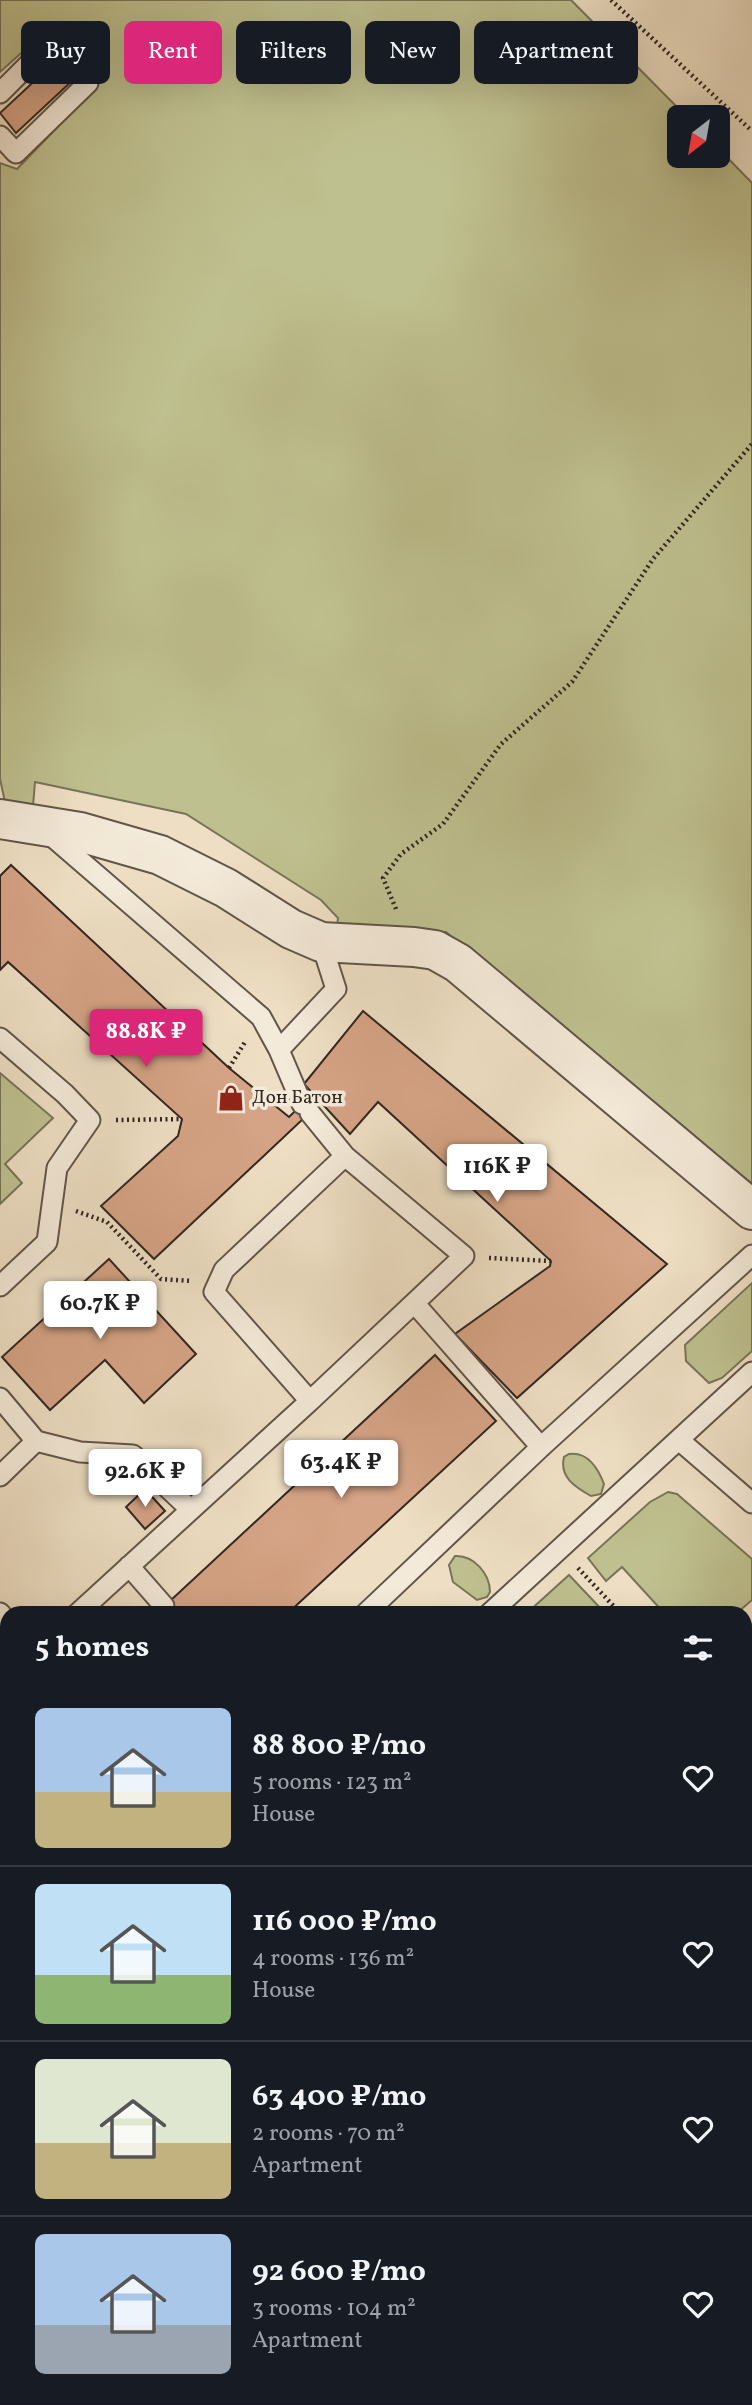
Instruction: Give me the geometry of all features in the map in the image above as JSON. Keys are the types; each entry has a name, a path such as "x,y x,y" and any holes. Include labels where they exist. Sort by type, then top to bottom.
{"street":[{"path":"0,819 80,832 160,855 226,888 291,929 321,942 435,950 458,963 752,1210"}],"lane":[{"path":"0,93 49,44 88,83 16,153 0,136"},
{"path":"39,825 261,1017 306,1109 345,1156 464,1256 416,1304 86,1606"},
{"path":"279,1050 336,989 321,942"},
{"path":"0,1038 65,1094 90,1120 57,1168 47,1242 0,1286"},
{"path":"310,1401 214,1292 225,1270 345,1156"},
{"path":"373,1606 541,1447 752,1255"},
{"path":"416,1304 541,1447"},
{"path":"498,1606 752,1372"},
{"path":"0,1398 36,1441 80,1452 133,1455 190,1509"},
{"path":"679,1440 752,1503"},
{"path":"0,1476 36,1441"},
{"path":"130,1566 164,1606"}],"path":[{"path":"611,0 752,131"},
{"path":"414,947 383,878 401,854 443,824 502,744 572,682 653,559 752,444"},
{"path":"90,1120 182,1119"},
{"path":"53,1202 107,1222 160,1279 192,1281 214,1292"},
{"path":"464,1256 551,1261"},
{"path":"560,1549 613,1606"}],"green space":[{"path":"0,0 571,0 592,21 474,21 474,84 638,84 638,68 675,105 667,105 667,168 730,168 730,160 752,183 752,1192 446,932 336,934 338,918 321,900 186,814 35,782 33,806 6,807 0,779 0,163 17,169 97,86 95,84 110,84 110,21 21,21 21,53 0,72"},
{"path":"0,1073 53,1118 5,1164 22,1183 0,1204"},
{"path":"752,1283 752,1351 722,1378 709,1383 686,1361 685,1345"},
{"path":"569,1454 586,1458 599,1472 604,1484 601,1494 591,1496 566,1476 563,1464 564,1457"},
{"path":"668,1492 677,1494 752,1559 752,1600 745,1606 658,1606 622,1567 606,1581 588,1558 650,1502"},
{"path":"455,1556 474,1562 484,1572 490,1592 487,1597 477,1600 453,1582 449,1565"},
{"path":"569,1575 598,1606 535,1606"}],"building":[{"path":"31,84 69,84 16,133 0,113"},
{"path":"11,865 229,1068 289,1117 313,1094 320,1103 154,1259 101,1206 178,1136 182,1119 8,962 0,970 0,876"},
{"path":"363,1011 667,1264 517,1398 455,1334 550,1266 551,1261 378,1102 350,1134 304,1084"},
{"path":"109,1259 196,1354 144,1403 105,1360 50,1410 2,1357"},
{"path":"435,1355 496,1421 296,1606 165,1606"},
{"path":"145,1489 165,1511 145,1529 126,1507"}],"place":[{"name":"Дон Батон","path":"231,1098"}]}
